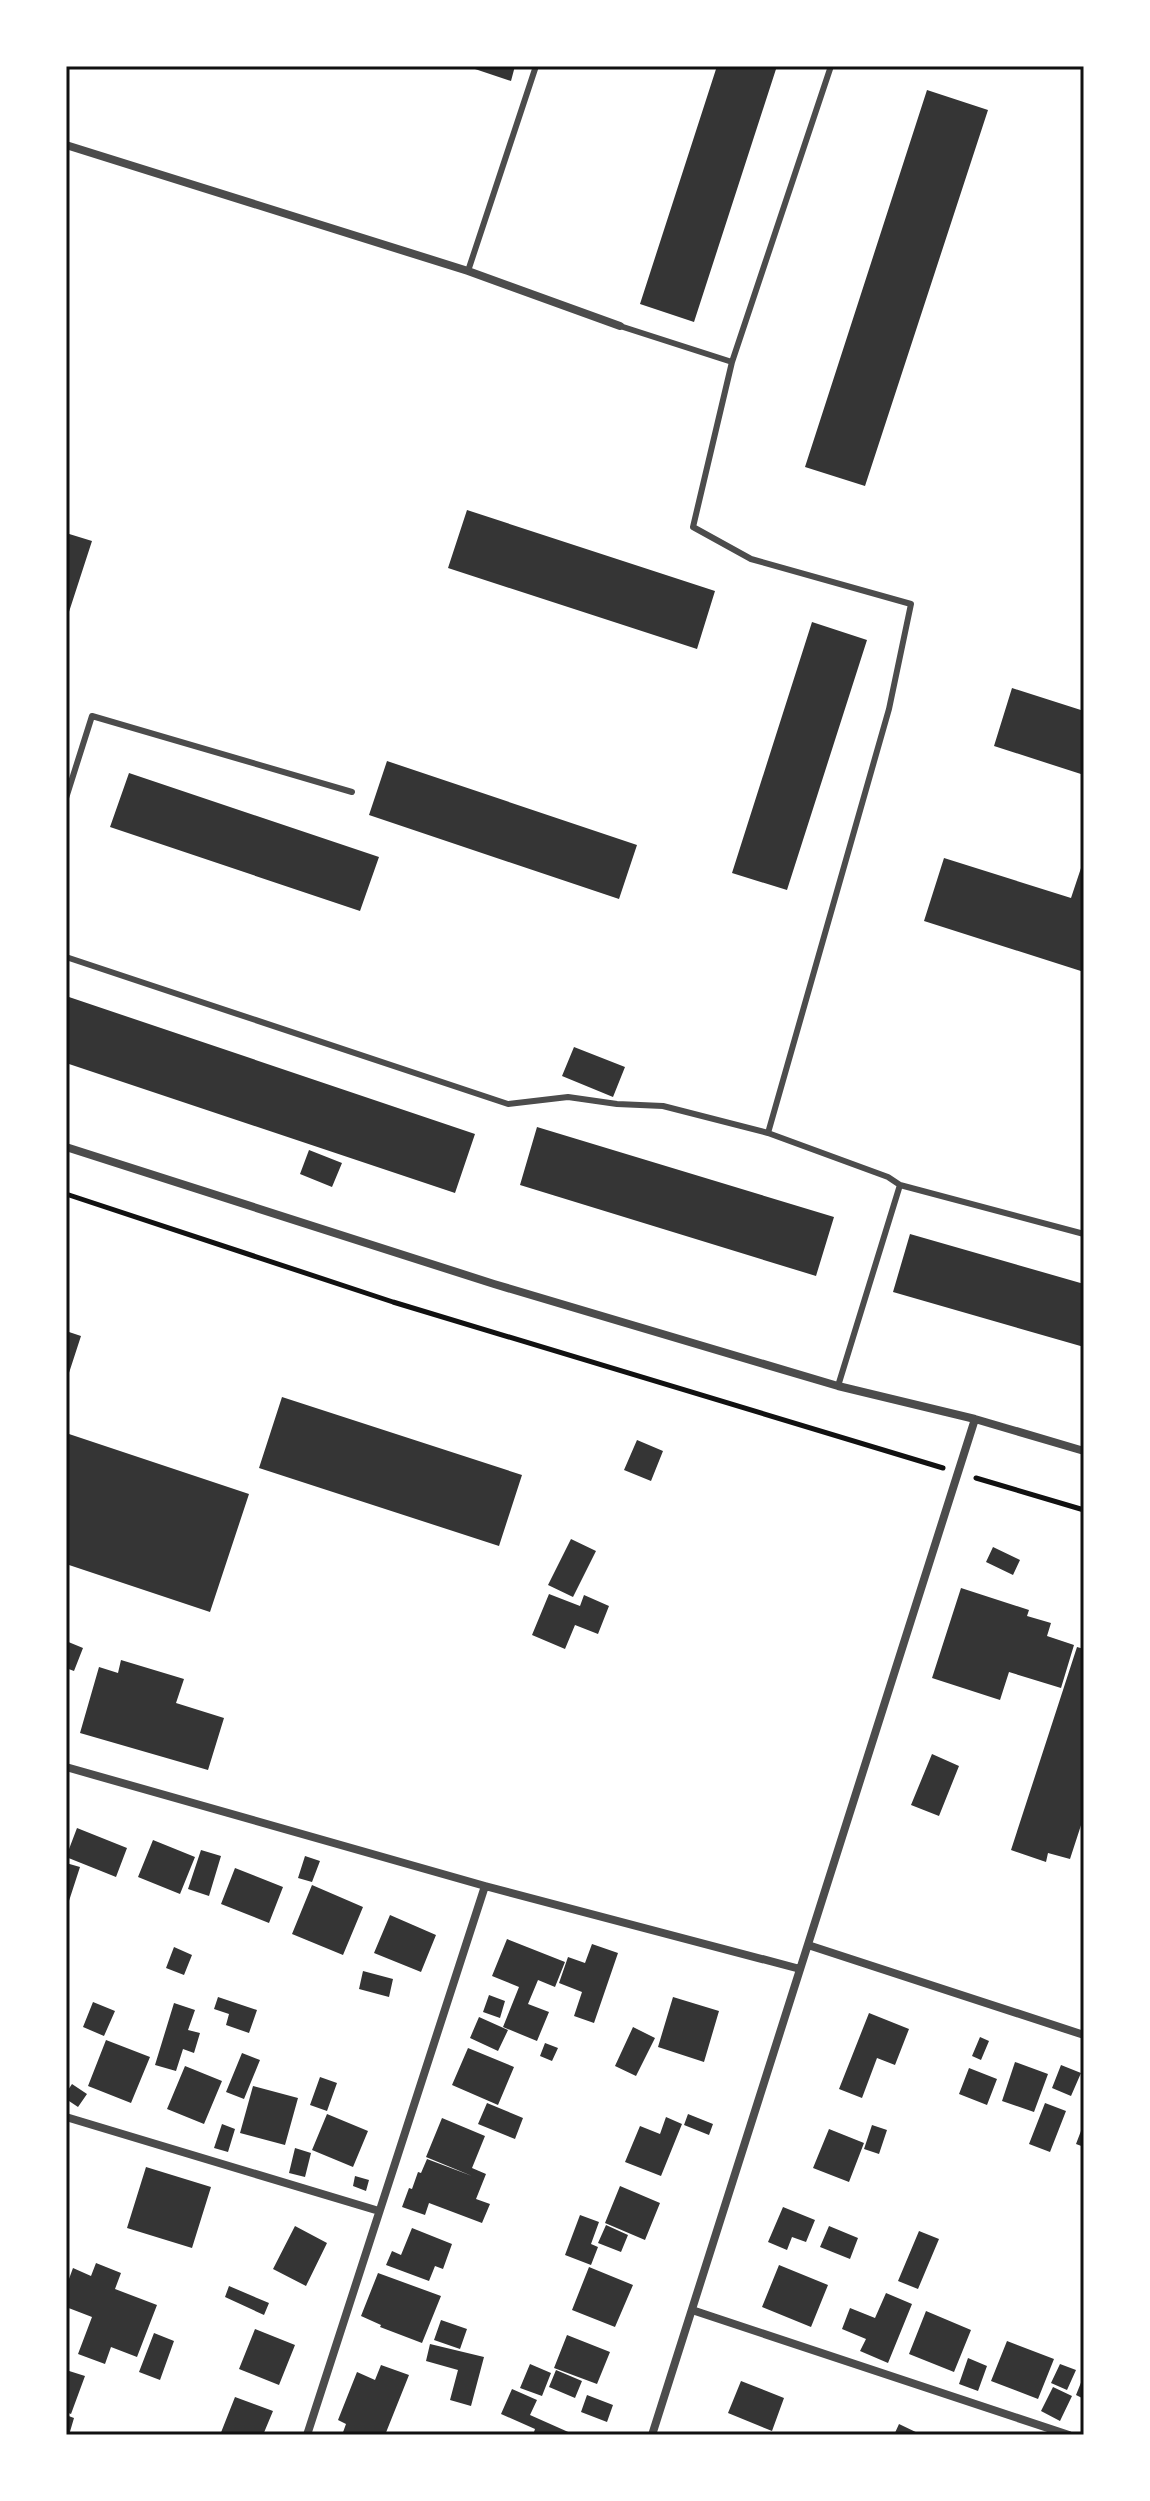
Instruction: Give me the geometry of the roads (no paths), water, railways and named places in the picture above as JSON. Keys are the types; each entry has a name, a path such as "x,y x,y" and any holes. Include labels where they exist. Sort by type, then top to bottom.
{"street":[{"path":"66,145 468,271 620,326"},
{"path":"66,1147 494,1284 838,1386 975,1419 1084,1451"},
{"path":"652,2435 975,1419"},
{"path":"66,1767 485,1886 800,1969"},
{"path":"307,2435 485,1886"},
{"path":"808,1945 1084,2035"},
{"path":"66,2117 379,2211"},
{"path":"692,2310 1069,2435"}],"lane":[{"path":"468,271 536,66"},
{"path":"768,1133 889,709 911,604 751,559 693,527 732,362 831,66"},
{"path":"620,326 732,362"},
{"path":"66,798 92,716 352,792"},
{"path":"66,957 508,1104 568,1097 663,1106 768,1133 888,1177 900,1185 1084,1234"},
{"path":"838,1386 900,1185"}]}
